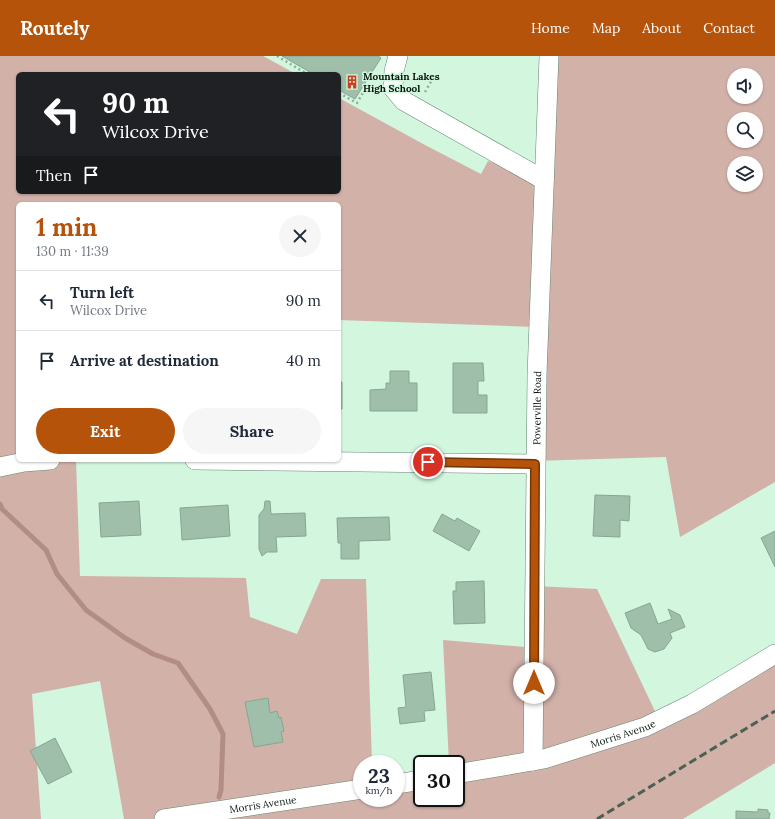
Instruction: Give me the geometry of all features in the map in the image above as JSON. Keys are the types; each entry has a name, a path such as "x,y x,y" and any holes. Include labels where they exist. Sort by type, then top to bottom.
{"street":[{"path":"398,56 394,71 393,88 404,101 544,180"},
{"name":"Powerville Road","path":"533,761 537,375 549,56"},
{"path":"0,467 24,462"},
{"path":"341,462 535,464"},
{"name":"Morris Avenue","path":"465,772 533,761 581,748 645,727 692,704 775,654"},
{"name":"Morris Avenue","path":"164,819 353,790"}],"path":[{"path":"276,56 304,72"},
{"path":"424,94 433,78"},
{"path":"341,94 357,103 366,87 382,96"}],"shaded area":[{"path":"0,56 263,56 292,72 16,72 16,194 341,194 341,99 481,174 488,161 544,180 553,56 775,56 775,482 680,537 666,457 532,461 537,327 341,320 341,202 16,202 16,462 76,462 80,576 246,578 250,617 297,634 321,579 366,579 372,755 353,755 353,807 405,807 405,786 413,785 413,807 465,807 465,755 449,755 443,640 536,648 535,586 597,589 662,726 775,656 775,763 683,819 124,819 100,681 32,694 41,819 0,819"}],"building":[{"name":"Mountain Lakes High School","path":"282,56 378,56 381,58 355,99 341,91 341,72 310,72"},
{"path":"453,363 483,363 484,381 478,381 478,395 487,395 487,413 453,413"},
{"path":"390,371 409,371 409,383 417,383 417,411 370,411 370,390 386,389 386,383 390,383"},
{"path":"341,382 342,382 341,409"},
{"path":"595,495 630,496 629,521 620,520 620,537 593,536"},
{"path":"139,501 141,535 101,537 99,503"},
{"path":"265,501 270,501 271,514 305,513 306,536 276,537 277,552 267,552 262,556 259,549 259,515 264,509"},
{"path":"228,505 230,536 182,540 180,508"},
{"path":"442,514 455,521 457,518 480,531 469,551 433,531"},
{"path":"389,517 390,540 359,541 359,559 341,559 341,543 338,543 337,518"},
{"path":"775,531 775,567 761,538"},
{"path":"484,581 485,623 454,624 453,591 456,591 456,582"},
{"path":"650,603 658,624 672,619 668,609 680,615 685,627 670,633 672,638 664,649 655,652 648,649 641,635 631,628 625,613"},
{"path":"431,672 435,710 424,711 425,721 400,724 398,708 406,707 403,675"},
{"path":"268,698 270,713 277,711 279,718 281,717 284,731 281,732 283,742 254,747 245,702"},
{"path":"55,738 72,772 48,784 30,751"},
{"path":"758,809 768,810 768,813 770,813 769,819 736,819 736,811 758,812"}],"waterway":[{"path":"0,504 2,509 46,550 57,574 86,610 125,638 153,654 178,663 210,709 223,734 221,790 219,797"}],"railway":[{"path":"597,819 775,711"}],"place":[{"name":"Mountain Lakes High School","path":"352,82"}],"route":[{"path":"428,462 535,464 534,683"}]}
